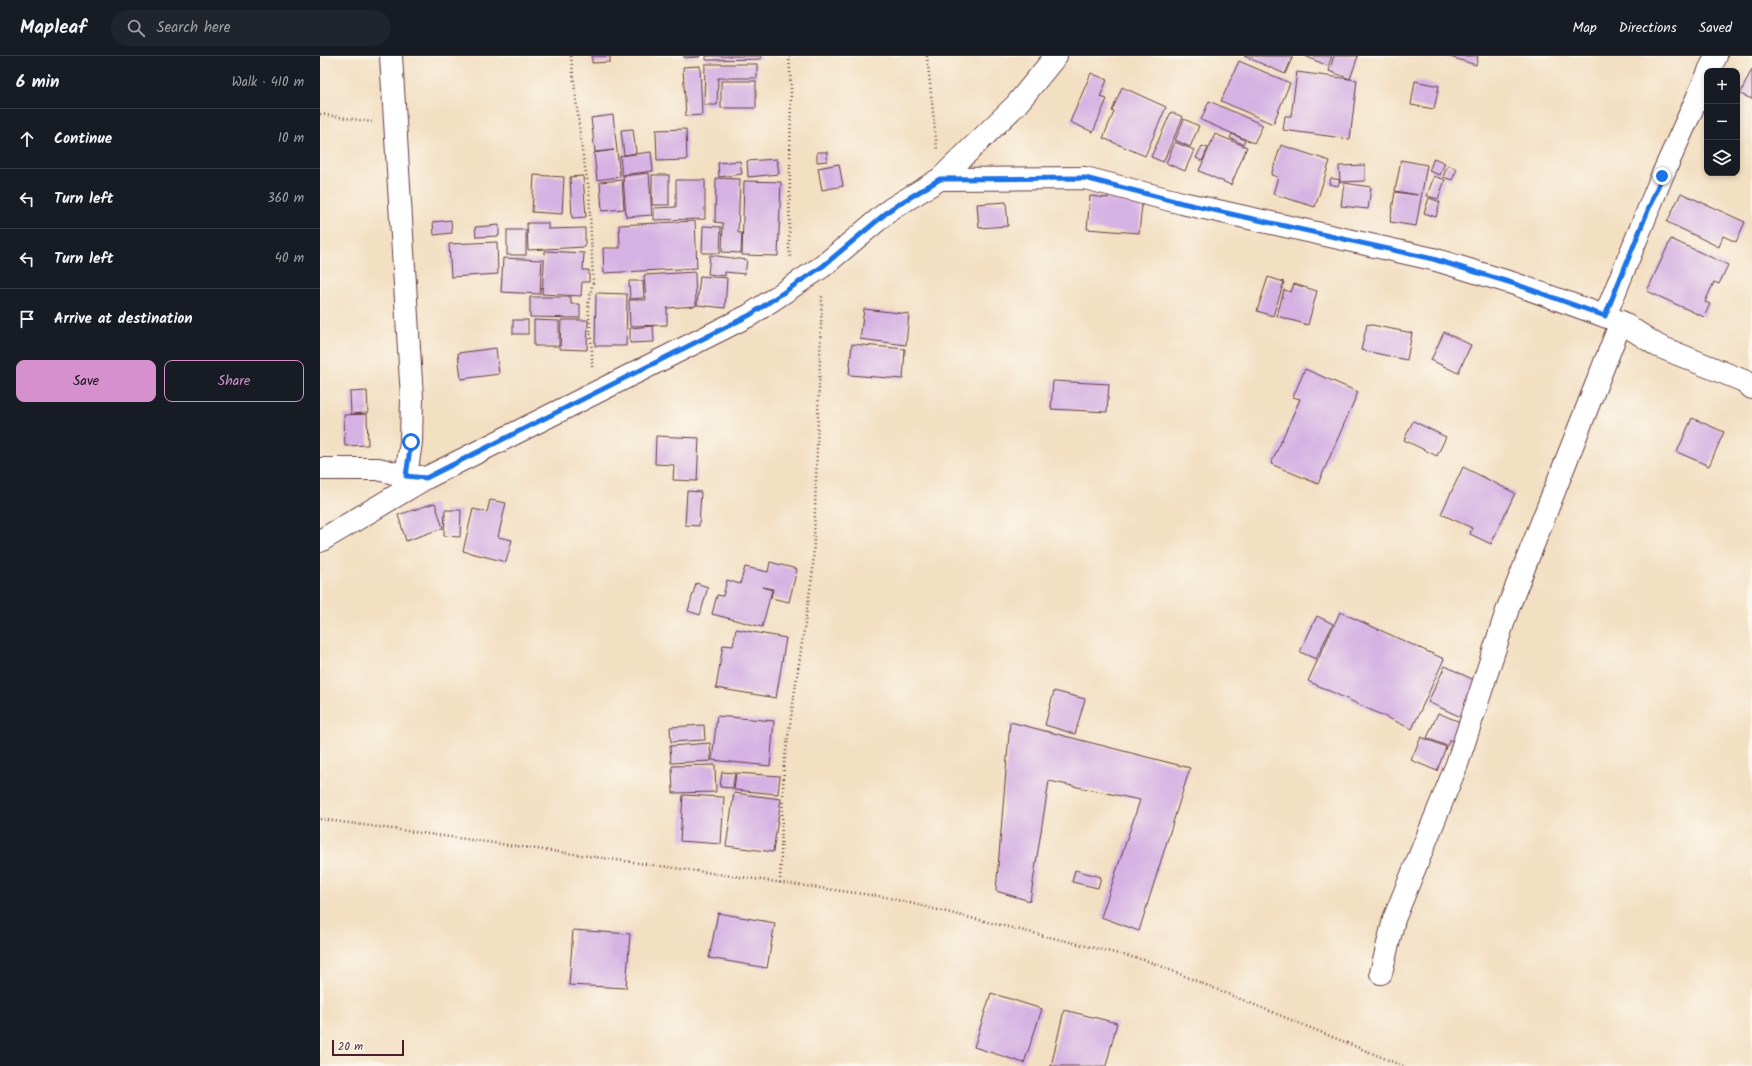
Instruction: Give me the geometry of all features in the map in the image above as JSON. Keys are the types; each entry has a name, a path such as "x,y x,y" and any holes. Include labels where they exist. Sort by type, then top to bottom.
{"street":[{"path":"391,56 412,398 411,442 416,477"},
{"path":"320,541 416,477 592,395 750,315 823,266 891,209 940,179 1016,104 1056,56"},
{"path":"1710,68 1716,56"},
{"path":"1381,973 1394,919 1457,764 1508,608 1613,319 1662,176 1704,83"},
{"path":"940,179 1085,178 1182,203 1433,259 1515,284 1613,319 1658,346 1744,381 1752,388"},
{"path":"320,469 378,469 416,477"}],"path":[{"path":"571,56 582,151 589,189 593,282 588,304 592,350 592,395"},
{"path":"789,56 792,87 789,248 792,267 804,279"},
{"path":"927,56 940,179"},
{"path":"320,114 396,127"},
{"path":"780,883 784,764 812,570 823,266"},
{"path":"320,819 885,897 1148,961 1404,1066"}],"building":[{"path":"592,56 610,56 610,62 592,63"},
{"path":"684,56 700,56 700,57 684,58"},
{"path":"706,56 761,56 761,59 706,60"},
{"path":"1244,56 1293,56 1285,74"},
{"path":"1305,56 1332,56 1328,66"},
{"path":"1334,56 1358,56 1350,79 1329,71"},
{"path":"1447,56 1478,56 1476,65"},
{"path":"1239,61 1290,83 1273,124 1221,101"},
{"path":"705,64 757,64 757,78 718,78 717,105 704,105"},
{"path":"700,66 702,115 686,116 683,67"},
{"path":"1752,69 1752,99 1740,94"},
{"path":"1297,72 1357,80 1350,139 1283,130 1285,116 1291,116"},
{"path":"1091,73 1107,80 1100,97 1107,99 1093,132 1070,122"},
{"path":"721,81 756,81 756,108 721,108"},
{"path":"1415,81 1439,86 1434,109 1411,105"},
{"path":"1122,87 1166,107 1145,156 1103,138 1114,112 1112,111"},
{"path":"1209,101 1263,125 1254,143 1201,120"},
{"path":"1171,112 1183,117 1163,162 1151,157"},
{"path":"613,115 620,177 597,180 594,153 614,150 595,152 591,118"},
{"path":"1184,119 1199,126 1190,147 1175,140"},
{"path":"633,129 636,153 624,155 621,130"},
{"path":"686,129 687,160 657,161 656,130"},
{"path":"1215,134 1247,147 1231,185 1199,171"},
{"path":"1232,134 1245,140 1243,144 1230,138"},
{"path":"1175,142 1194,150 1185,171 1166,163"},
{"path":"1281,145 1330,161 1315,207 1273,194 1278,177 1271,175"},
{"path":"1202,146 1208,148 1202,161 1196,158"},
{"path":"651,152 653,171 622,175 620,156"},
{"path":"817,152 827,152 827,161 817,162"},
{"path":"1434,158 1445,163 1440,175 1429,171"},
{"path":"777,159 779,174 748,177 747,161"},
{"path":"1401,160 1427,165 1416,226 1390,222 1395,192 1418,195 1395,191"},
{"path":"740,161 742,174 719,177 718,163"},
{"path":"839,164 843,186 822,190 818,168"},
{"path":"1365,165 1365,181 1340,182 1339,166"},
{"path":"1448,165 1457,169 1452,180 1443,177"},
{"path":"649,173 652,215 626,217 623,176"},
{"path":"534,175 564,177 562,214 532,212"},
{"path":"652,175 669,175 669,205 652,205"},
{"path":"583,176 586,217 572,218 570,177"},
{"path":"1434,176 1445,180 1438,199 1427,196"},
{"path":"716,178 740,179 738,233 742,233 741,253 722,252 723,223 715,222"},
{"path":"1331,178 1340,180 1338,186 1329,184"},
{"path":"622,180 624,209 602,211 600,182"},
{"path":"676,180 705,180 705,219 654,220 654,208 676,207"},
{"path":"744,181 781,182 778,256 742,255"},
{"path":"1344,183 1371,187 1368,209 1341,206"},
{"path":"1108,192 1143,195 1139,233 1087,229 1090,196 1108,198"},
{"path":"1681,193 1745,222 1736,242 1723,236 1719,247 1667,222"},
{"path":"1429,198 1440,202 1436,217 1424,213"},
{"path":"1006,202 1008,226 979,228 977,204"},
{"path":"451,220 452,233 434,235 433,222"},
{"path":"695,221 697,268 604,273 603,248 620,248 619,225"},
{"path":"527,223 548,223 548,229 585,228 585,247 528,250"},
{"path":"499,225 499,236 476,237 475,227"},
{"path":"703,226 721,227 720,253 702,253"},
{"path":"507,230 526,230 526,255 507,255"},
{"path":"1671,239 1728,265 1719,284 1714,282 1705,302 1710,304 1704,317 1647,291"},
{"path":"497,242 498,274 451,277 449,244"},
{"path":"545,251 584,253 583,270 589,270 589,282 582,282 581,296 542,294"},
{"path":"710,255 747,260 745,274 725,272 725,276 708,274"},
{"path":"503,258 542,260 540,294 501,292"},
{"path":"695,272 696,306 667,308 667,325 630,326 629,300 646,300 644,275"},
{"path":"700,276 727,278 725,308 697,305"},
{"path":"1268,277 1284,282 1273,316 1257,311"},
{"path":"629,281 643,281 644,298 630,299"},
{"path":"1294,284 1317,291 1308,325 1277,316 1284,290 1291,292"},
{"path":"596,293 627,294 626,346 595,346"},
{"path":"530,297 571,297 571,304 580,304 580,318 530,317"},
{"path":"864,309 909,314 906,345 860,339"},
{"path":"513,320 528,320 528,334 513,334"},
{"path":"534,320 559,321 559,346 534,346"},
{"path":"561,320 588,320 587,350 560,349"},
{"path":"1367,324 1412,333 1407,360 1361,350"},
{"path":"653,326 654,342 630,343 630,328"},
{"path":"1444,332 1471,345 1458,373 1431,360"},
{"path":"852,344 905,349 903,379 849,375"},
{"path":"496,348 499,374 461,379 458,353"},
{"path":"1305,369 1358,392 1318,484 1271,464 1300,399 1293,397"},
{"path":"1053,381 1109,384 1107,412 1051,409"},
{"path":"367,391 368,413 351,414 350,392"},
{"path":"367,414 368,445 345,446 344,415"},
{"path":"1692,418 1724,432 1709,466 1677,452"},
{"path":"1413,421 1446,437 1437,456 1404,440"},
{"path":"656,436 699,438 697,481 673,480 674,465 655,464"},
{"path":"1463,467 1515,493 1491,544 1470,534 1472,528 1441,514"},
{"path":"687,491 701,492 699,526 685,525"},
{"path":"490,500 506,503 498,537 512,540 506,562 463,551 473,509 487,512"},
{"path":"435,503 443,528 406,541 398,515"},
{"path":"445,510 461,510 460,537 444,536"},
{"path":"770,562 797,569 789,602 771,598 773,589 763,587 772,590 762,627 712,614 717,595 723,596 727,580 740,584 745,567 768,572"},
{"path":"696,583 708,587 700,615 688,611"},
{"path":"1340,612 1444,659 1412,729 1308,681"},
{"path":"1317,616 1333,624 1316,659 1300,652"},
{"path":"736,629 786,638 776,698 716,688 723,645 733,646"},
{"path":"1445,666 1478,682 1461,717 1428,702"},
{"path":"1054,691 1085,699 1075,734 1045,725"},
{"path":"1438,713 1465,724 1457,743 1450,740 1447,746 1427,738"},
{"path":"717,716 774,721 770,766 712,760"},
{"path":"1010,722 1190,768 1139,931 1101,917 1140,800 1049,781 1030,901 996,891"},
{"path":"704,725 705,740 671,742 670,727"},
{"path":"1421,737 1446,747 1437,771 1411,760"},
{"path":"710,743 711,761 671,763 670,746"},
{"path":"715,765 716,792 673,793 672,766"},
{"path":"722,772 735,773 733,788 720,787"},
{"path":"736,773 780,776 778,794 734,790"},
{"path":"734,793 781,799 773,852 726,846"},
{"path":"683,795 724,797 721,844 680,841"},
{"path":"1075,870 1101,877 1098,888 1072,882"},
{"path":"718,913 775,923 767,968 709,958"},
{"path":"573,930 630,934 626,988 569,985"},
{"path":"991,993 1042,1009 1024,1063 974,1047"},
{"path":"1064,1010 1117,1023 1106,1066 1051,1066"}],"route":[{"path":"411,442 406,476 426,478 750,315 823,266 891,209 940,179 1085,178 1182,203 1433,259 1515,284 1605,316 1662,176"}]}
